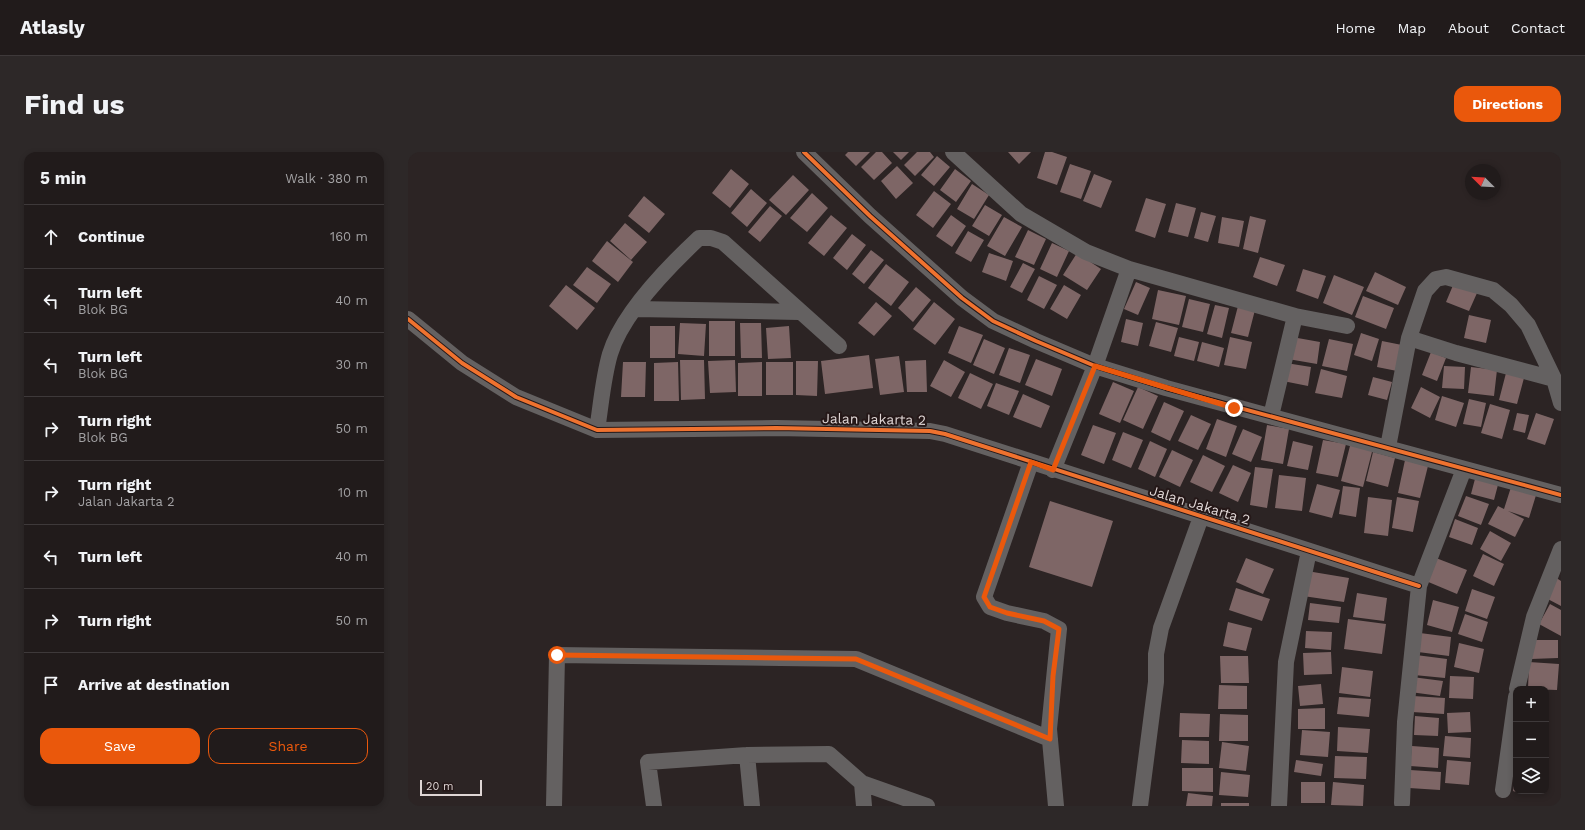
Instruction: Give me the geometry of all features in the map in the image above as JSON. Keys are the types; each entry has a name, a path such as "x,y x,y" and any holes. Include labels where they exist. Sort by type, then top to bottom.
{"street":[{"path":"804,152 924,266 962,298 993,321 1095,366 1234,408 1271,416 1388,447 1561,495"},
{"path":"953,152 1021,214 1086,252 1129,269 1295,316 1347,326"},
{"path":"597,430 610,354 621,328 665,270 698,238 711,238 723,242 799,312 839,346"},
{"path":"1053,470 1095,366 1129,269"},
{"path":"1388,447 1409,338 1425,291 1436,279 1446,277 1493,290 1511,305 1528,325 1554,380 1561,403"},
{"path":"636,309 799,312"},
{"path":"1271,416 1295,316"},
{"name":"Jalan Jakarta 2","path":"408,320 462,363 516,397 597,430 776,428 930,431 945,434 1053,470 1419,586"},
{"path":"1409,338 1554,380"},
{"path":"1031,462 984,597 990,607 1007,613 1044,621 1059,629 1053,676 1050,739 1056,806"},
{"path":"1402,803 1404,722 1419,586 1464,469"},
{"path":"1140,806 1156,682 1156,654 1161,628 1201,516"},
{"path":"1518,686 1534,617 1561,548"},
{"path":"1279,806 1286,662 1309,552"},
{"path":"554,806 557,655 856,659 1050,739"},
{"path":"1503,790 1513,718"},
{"path":"654,806 648,762 747,755 829,754 862,783 926,806"},
{"path":"747,755 752,806"},
{"path":"862,783 864,806"}],"building":[{"path":"848,152 870,152 856,166 845,155"},
{"path":"876,152 882,152 892,163 874,180 861,167"},
{"path":"893,152 909,152 901,160"},
{"path":"917,152 930,152 934,157 915,176 904,165"},
{"path":"1008,152 1031,152 1019,164"},
{"path":"1045,152 1052,152 1067,157 1057,185 1037,178"},
{"path":"937,156 950,167 934,186 921,175"},
{"path":"1070,164 1091,171 1081,199 1060,192"},
{"path":"897,166 913,183 896,199 881,181"},
{"path":"731,169 749,184 730,208 712,193"},
{"path":"955,169 971,181 956,202 940,190"},
{"path":"1094,174 1112,181 1101,208 1083,201"},
{"path":"793,175 809,190 786,215 769,200"},
{"path":"972,184 989,195 974,219 957,209"},
{"path":"751,189 767,203 747,227 731,213"},
{"path":"934,191 951,204 933,228 916,215"},
{"path":"812,193 828,208 807,232 790,218"},
{"path":"644,196 665,214 649,233 628,216"},
{"path":"1146,198 1166,204 1155,238 1135,231"},
{"path":"1176,203 1196,208 1188,237 1168,232"},
{"path":"985,205 1002,215 989,236 972,226"},
{"path":"770,206 782,216 760,242 748,232"},
{"path":"1201,212 1216,216 1208,242 1194,238"},
{"path":"831,215 847,228 824,256 808,243"},
{"path":"951,215 966,226 952,247 936,236"},
{"path":"1250,216 1266,220 1258,253 1243,249"},
{"path":"1004,217 1022,227 1005,256 987,246"},
{"path":"1222,217 1244,221 1239,247 1218,243"},
{"path":"625,223 647,242 631,260 610,241"},
{"path":"1028,230 1046,239 1034,265 1015,257"},
{"path":"968,231 984,240 971,262 955,253"},
{"path":"852,234 866,245 847,270 833,258"},
{"path":"607,241 633,262 618,282 592,261"},
{"path":"1052,243 1069,251 1057,277 1040,269"},
{"path":"871,250 884,260 864,284 852,274"},
{"path":"989,253 1013,261 1006,281 982,272"},
{"path":"1077,253 1101,269 1087,290 1063,275"},
{"path":"1260,257 1285,265 1277,286 1253,277"},
{"path":"1023,263 1035,269 1022,293 1010,287"},
{"path":"886,264 909,282 891,306 868,288"},
{"path":"587,267 611,284 597,303 573,285"},
{"path":"1303,269 1326,276 1318,299 1296,291"},
{"path":"1375,272 1406,287 1398,305 1366,291"},
{"path":"1334,275 1364,287 1352,315 1323,303"},
{"path":"1039,276 1057,285 1044,309 1027,300"},
{"path":"1136,282 1150,288 1138,315 1124,309"},
{"path":"1454,283 1477,293 1469,311 1446,302"},
{"path":"566,285 595,308 577,330 549,306"},
{"path":"1064,285 1081,295 1067,319 1050,309"},
{"path":"916,287 931,300 913,322 898,308"},
{"path":"1158,290 1186,296 1179,325 1152,319"},
{"path":"1363,296 1394,308 1386,329 1355,317"},
{"path":"1189,299 1210,304 1203,332 1182,327"},
{"path":"876,302 892,316 874,336 858,323"},
{"path":"934,302 955,319 935,345 913,329"},
{"path":"1215,305 1229,308 1222,338 1207,334"},
{"path":"1238,306 1255,310 1248,337 1231,333"},
{"path":"1469,315 1491,320 1486,343 1464,338"},
{"path":"1126,319 1143,323 1138,346 1121,342"},
{"path":"709,321 735,321 735,356 709,356"},
{"path":"1156,322 1178,328 1171,352 1149,346"},
{"path":"680,323 706,324 704,356 678,354"},
{"path":"740,323 761,323 762,358 741,358"},
{"path":"650,326 675,326 675,358 650,358"},
{"path":"789,326 791,358 768,359 766,328"},
{"path":"959,326 983,335 971,363 948,353"},
{"path":"1361,333 1379,339 1372,361 1354,355"},
{"path":"1179,337 1199,342 1194,361 1174,356"},
{"path":"1230,337 1252,342 1246,369 1224,365"},
{"path":"1292,337 1320,342 1317,364 1288,359"},
{"path":"984,339 1005,348 994,374 973,365"},
{"path":"1329,339 1353,344 1347,371 1322,366"},
{"path":"1382,341 1402,345 1397,371 1377,367"},
{"path":"1202,342 1224,348 1219,367 1197,361"},
{"path":"1009,348 1030,355 1020,383 999,375"},
{"path":"1431,352 1446,358 1437,381 1422,375"},
{"path":"869,355 873,388 825,394 821,361"},
{"path":"899,356 904,392 880,395 875,359"},
{"path":"1036,359 1062,369 1052,396 1025,385"},
{"path":"680,360 704,360 705,399 681,400"},
{"path":"735,360 736,392 710,393 708,361"},
{"path":"926,360 927,392 907,392 905,361"},
{"path":"944,360 965,372 951,397 930,386"},
{"path":"796,361 818,361 817,396 796,395"},
{"path":"623,362 646,362 645,397 621,397"},
{"path":"678,362 679,401 654,401 654,363"},
{"path":"762,362 762,396 738,396 738,363"},
{"path":"766,362 793,362 793,395 766,395"},
{"path":"1286,363 1311,367 1308,386 1283,381"},
{"path":"1444,366 1465,367 1464,389 1442,388"},
{"path":"1471,367 1497,370 1494,396 1468,393"},
{"path":"1321,369 1347,376 1342,398 1315,393"},
{"path":"970,373 993,384 981,409 958,398"},
{"path":"1506,373 1524,378 1517,404 1499,400"},
{"path":"1373,377 1392,382 1387,400 1368,395"},
{"path":"1113,382 1134,391 1120,423 1099,414"},
{"path":"996,383 1019,391 1009,415 987,406"},
{"path":"1138,387 1158,396 1143,429 1123,420"},
{"path":"1421,387 1440,397 1430,418 1411,408"},
{"path":"1023,394 1050,406 1041,428 1013,417"},
{"path":"1442,396 1464,403 1456,427 1435,420"},
{"path":"1469,399 1486,403 1481,427 1463,424"},
{"path":"1164,402 1184,411 1170,441 1151,432"},
{"path":"1490,404 1510,410 1502,439 1481,433"},
{"path":"1517,413 1529,415 1525,433 1513,430"},
{"path":"1536,413 1554,419 1545,445 1527,439"},
{"path":"1191,415 1211,424 1198,450 1178,441"},
{"path":"1217,419 1237,426 1226,457 1206,449"},
{"path":"1093,425 1116,433 1104,464 1081,455"},
{"path":"1267,425 1289,429 1283,464 1261,460"},
{"path":"1243,429 1262,437 1251,462 1232,454"},
{"path":"1123,432 1143,440 1131,468 1112,460"},
{"path":"1323,440 1346,444 1338,477 1316,473"},
{"path":"1150,441 1167,449 1155,477 1138,469"},
{"path":"1293,441 1313,446 1308,470 1287,466"},
{"path":"1351,442 1373,448 1363,487 1341,481"},
{"path":"1172,450 1193,460 1180,487 1159,477"},
{"path":"1373,452 1395,458 1388,487 1366,481"},
{"path":"1203,455 1225,466 1212,492 1190,482"},
{"path":"1405,460 1428,466 1420,498 1398,493"},
{"path":"1233,465 1251,473 1238,502 1219,493"},
{"path":"1255,467 1273,469 1267,508 1250,505"},
{"path":"1279,475 1306,478 1302,511 1275,508"},
{"path":"1476,475 1499,481 1494,500 1471,494"},
{"path":"1317,484 1340,490 1332,518 1309,512"},
{"path":"1512,484 1537,492 1529,518 1508,511 1524,519 1515,537 1488,524 1498,506 1504,509"},
{"path":"1343,486 1360,488 1356,517 1339,514"},
{"path":"1466,496 1489,504 1481,525 1458,516"},
{"path":"1368,497 1392,500 1388,536 1364,533"},
{"path":"1397,497 1419,501 1413,532 1392,528"},
{"path":"1050,501 1113,521 1092,587 1029,567"},
{"path":"1455,519 1478,528 1472,545 1449,537"},
{"path":"1490,531 1511,543 1501,561 1480,549"},
{"path":"1483,554 1504,564 1494,586 1473,576"},
{"path":"1246,558 1274,569 1263,594 1236,582"},
{"path":"1436,558 1467,570 1457,594 1426,581"},
{"path":"1307,571 1349,578 1344,602 1303,596"},
{"path":"1555,577 1561,581 1561,606 1544,597"},
{"path":"1236,588 1270,599 1262,621 1229,610"},
{"path":"1472,589 1495,597 1487,619 1465,611"},
{"path":"1357,593 1387,598 1384,621 1353,617"},
{"path":"1433,600 1459,607 1452,632 1427,625"},
{"path":"1310,603 1341,607 1339,623 1308,620"},
{"path":"1550,604 1561,610 1561,636 1539,624"},
{"path":"1465,614 1488,622 1482,642 1458,634"},
{"path":"1348,619 1386,624 1382,654 1344,649"},
{"path":"1228,622 1252,628 1246,651 1223,646"},
{"path":"1306,631 1332,632 1331,650 1305,648"},
{"path":"1420,633 1451,637 1449,656 1418,652"},
{"path":"1531,640 1558,640 1558,658 1531,659"},
{"path":"1459,643 1484,649 1479,673 1454,667"},
{"path":"1331,652 1332,674 1304,675 1303,653"},
{"path":"1416,655 1447,659 1445,678 1414,675"},
{"path":"1220,656 1248,656 1249,683 1221,683"},
{"path":"1529,662 1559,664 1557,690 1549,690 1549,686 1528,686"},
{"path":"1342,667 1373,671 1370,697 1339,693"},
{"path":"1450,676 1474,677 1473,699 1449,698"},
{"path":"1412,677 1443,681 1440,696 1410,692"},
{"path":"1321,684 1323,704 1300,706 1298,686"},
{"path":"1219,685 1247,686 1247,709 1218,709"},
{"path":"1413,696 1445,698 1444,714 1412,712"},
{"path":"1339,697 1371,699 1369,717 1337,714"},
{"path":"1325,708 1325,729 1298,729 1298,709"},
{"path":"1470,712 1471,732 1448,733 1447,713"},
{"path":"1180,713 1210,714 1209,737 1179,737"},
{"path":"1220,714 1248,715 1248,741 1219,741"},
{"path":"1415,716 1439,718 1438,736 1414,735"},
{"path":"1338,727 1370,729 1368,753 1337,751"},
{"path":"1302,730 1330,732 1328,757 1300,755"},
{"path":"1445,736 1471,738 1470,758 1443,756"},
{"path":"1182,740 1209,741 1209,764 1181,763"},
{"path":"1222,742 1249,746 1246,771 1219,768"},
{"path":"1412,746 1439,748 1438,768 1410,766"},
{"path":"1335,756 1367,757 1366,779 1334,778"},
{"path":"1296,760 1323,764 1321,776 1294,772"},
{"path":"1447,760 1471,762 1469,785 1445,783"},
{"path":"1182,768 1213,768 1213,792 1182,791"},
{"path":"1410,770 1441,772 1440,790 1409,788"},
{"path":"1221,772 1250,775 1248,797 1219,795"},
{"path":"1301,782 1325,782 1325,803 1301,803"},
{"path":"1333,782 1364,785 1363,806 1331,805"},
{"path":"1188,793 1213,796 1212,806 1186,806"},
{"path":"1221,803 1249,803 1249,806 1221,806"}],"cycle path":[{"path":"804,152 870,216 962,298 993,321 1036,341 1095,366 1166,388 1561,495"},
{"path":"408,319 462,363 516,397 597,430 776,428 930,431 945,434 1419,586"}],"route":[{"path":"557,655 856,659 1050,739 1049,728 1053,676 1059,629 1044,621 1007,613 990,607 984,597 1031,462 1053,470 1095,366 1234,408"}]}
